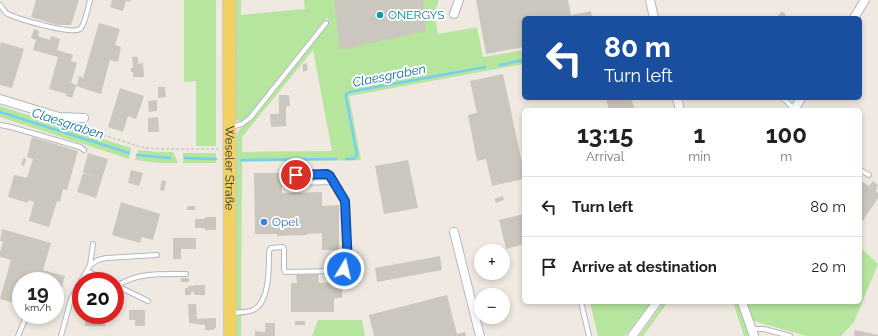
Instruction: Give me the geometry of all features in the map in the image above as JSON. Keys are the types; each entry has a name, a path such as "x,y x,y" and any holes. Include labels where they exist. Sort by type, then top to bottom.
{"main road":[{"name":"Weseler Straße","path":"229,0 230,335"}],"street":[{"path":"454,14 459,0"},
{"path":"650,0 654,16"},
{"path":"855,16 865,0"},
{"path":"0,99 60,117 84,118"},
{"path":"454,232 480,336"},
{"path":"632,336 656,304"},
{"path":"743,304 753,332"}],"lane":[{"path":"0,5 8,14 59,29 75,31 83,26 90,0"},
{"path":"229,127 242,124 250,118 326,23"},
{"path":"785,100 793,108"},
{"path":"0,125 80,147 84,150"},
{"path":"862,171 869,175"},
{"path":"230,313 253,310 261,303 268,280 269,251 271,248 284,248 285,272 338,271 344,269 348,265 345,201 334,182 327,174 296,175 293,177 293,182 296,184 334,182"},
{"path":"61,336 71,299 90,265 93,244"},
{"path":"90,265 98,260 106,258 157,255"},
{"path":"124,281 143,276 186,274"},
{"path":"124,289 148,301"},
{"path":"581,304 589,336"},
{"path":"18,336 23,324"},
{"path":"753,332 764,329 790,336"}],"path":[{"path":"84,118 93,132 145,148 219,149"}],"green space":[{"path":"184,0 216,0 216,146 196,146 196,81 184,82"},
{"path":"234,0 241,0 241,15 305,9 304,0 439,0 434,14 438,34 477,27 483,57 522,50 522,64 349,96 361,160 242,162 241,336 237,336 235,139 239,130 253,119 329,23 327,17 249,115 241,121 238,121 234,117","holes":["313,50 332,151 242,152 242,137"]},
{"path":"0,106 131,148 129,159 0,117"},
{"path":"138,150 173,152 178,163 159,163 135,160"},
{"path":"183,153 216,153 216,163 183,163"},
{"path":"862,249 878,264 862,303"},
{"path":"590,304 649,304 625,336 598,336"},
{"path":"663,304 667,304 643,336 639,336"},
{"path":"734,304 740,304 750,336 744,336"},
{"path":"747,304 861,304 854,322 841,336 807,336 752,320"},
{"path":"318,320 362,320 365,336 312,336"}],"building":[{"path":"36,0 79,0 71,25 57,25 31,17"},
{"path":"112,0 131,0 130,2 126,1 123,11 110,7"},
{"name":"ONERGYS","path":"334,0 423,0 426,31 340,50"},
{"path":"476,0 568,0 571,15 591,11 592,16 522,16 522,47 486,54"},
{"path":"782,11 786,15 785,16 778,16"},
{"path":"99,23 120,29 115,45 121,47 118,62 110,60 101,94 76,86 72,98 66,96 67,94 49,89 58,57 33,50 36,40 31,38 34,29 39,31 38,36 50,40 51,36 60,39 57,50 73,55 71,61 77,63 71,83 77,85 79,76 83,78"},
{"path":"1,42 24,49 12,88 0,85"},
{"path":"132,57 138,57 138,64 143,63 144,77 133,77 133,72 131,72 131,68 133,68"},
{"path":"307,63 308,70 303,72 303,64"},
{"path":"503,74 522,163 522,179 492,186 486,159 477,161 468,115 477,113 470,81"},
{"path":"158,87 165,87 166,97 158,98"},
{"path":"120,88 144,96 136,119 128,116 123,132 108,127"},
{"path":"279,95 289,95 290,106 286,106 286,126 271,127 270,114 279,114"},
{"path":"157,100 157,111 149,112 148,101"},
{"path":"606,100 632,100 634,108 608,108"},
{"path":"158,117 159,132 148,132 148,118"},
{"path":"32,137 78,151 67,190 63,189 60,202 57,201 49,227 29,221 34,202 28,200 28,203 8,197 14,175 27,178 33,159 27,157"},
{"path":"88,153 108,159 96,198 77,192 83,173 92,176 83,172"},
{"path":"23,158 26,159 24,166 21,165"},
{"path":"408,160 418,208 384,214 375,166"},
{"path":"131,170 143,173 139,186 128,183"},
{"path":"254,173 282,173 282,193 322,192 322,206 339,205 339,250 322,250 322,233 277,236 277,234 255,234"},
{"path":"162,180 166,181 164,191 160,190"},
{"path":"862,181 869,186 873,181 878,185 876,191 878,193 878,198 862,222"},
{"path":"503,196 504,200 496,203 494,199"},
{"path":"121,202 160,214 153,240 142,237 140,243 112,235"},
{"path":"188,206 195,206 195,210 187,210"},
{"path":"522,214 522,245 510,248 510,244 505,244 499,220"},
{"path":"205,217 216,217 216,230 195,228 195,219 205,219"},
{"path":"2,229 51,243 43,270 50,272 12,272 12,302 0,299 11,260 0,257 3,242 0,241"},
{"path":"173,238 196,238 196,249 181,249 181,259 173,259"},
{"path":"440,256 442,270 377,282 375,268"},
{"path":"318,274 319,283 342,282 342,298 334,298 334,312 291,312 291,283 297,283 296,275"},
{"path":"181,278 189,278 189,282 181,282"},
{"path":"194,285 205,285 205,295 194,295 194,292 191,292 191,295 185,295 185,288"},
{"path":"447,295 457,334 465,332 466,336 374,336 369,315"},
{"path":"188,304 196,304 197,319 216,318 216,328 214,328 214,330 205,330 205,325 189,323"},
{"path":"129,310 145,310 145,326 135,326 135,320 129,320"},
{"path":"295,321 305,321 305,325 295,325"},
{"path":"265,323 275,323 275,336 255,336 255,331 265,332"},
{"path":"85,324 105,324 105,326 85,326"},
{"path":"855,330 878,335 878,336 854,336"}],"waterway":[{"name":"Claesgraben","path":"500,65 522,60"},
{"name":"Claesgraben","path":"346,159 354,159 357,155 346,97 346,94 349,92 485,67"},
{"name":"Claesgraben","path":"0,112 129,153"},
{"name":"Claesgraben","path":"137,155 170,158"},
{"name":"Claesgraben","path":"185,158 216,159"},
{"name":"Claesgraben","path":"242,160 336,159"}],"place":[{"name":"ONERGYS","path":"380,15"},
{"name":"Opel","path":"264,222"}],"route":[{"path":"296,175 327,174 334,182 345,201 348,265 344,269"}]}
